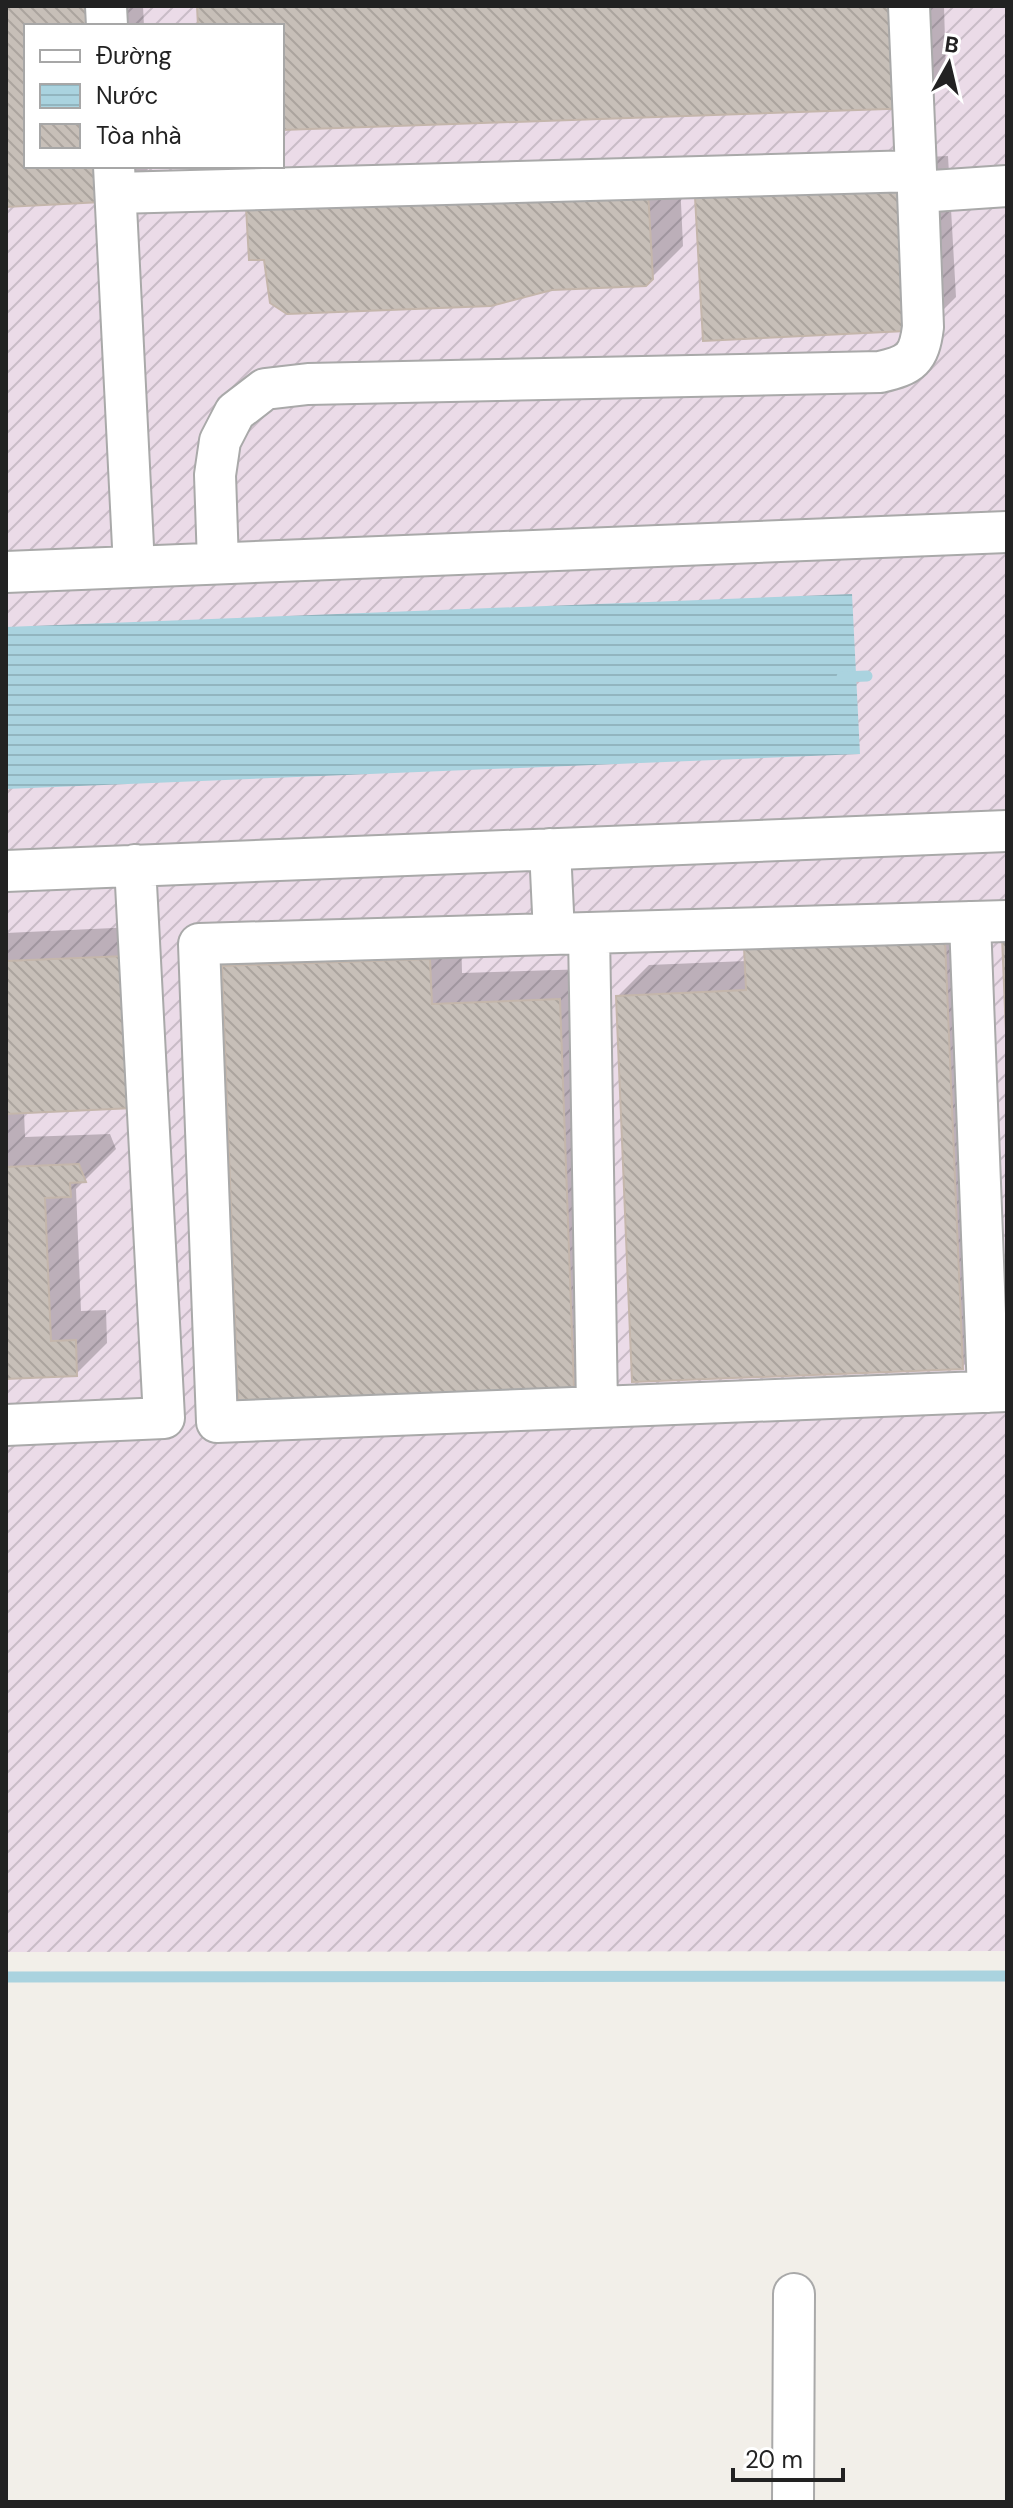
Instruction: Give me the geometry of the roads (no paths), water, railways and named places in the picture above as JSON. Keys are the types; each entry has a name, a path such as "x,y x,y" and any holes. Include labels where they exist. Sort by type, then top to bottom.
{"street":[{"path":"134,567 115,180 916,171 909,6"},
{"path":"218,563 215,475 220,441 235,412 265,389 308,384 880,372 899,368 912,360 920,347 923,327 918,192 1007,186"},
{"path":"6,572 1007,532"},
{"path":"6,871 1007,831"},
{"path":"550,849 572,934 597,1407"},
{"path":"6,1425 164,1418 135,865"},
{"path":"989,922 997,1392 217,1422 199,944 989,922"},
{"path":"793,2502 794,2294"}],"water":[{"path":"852,594 860,754 6,789 6,627"}],"waterway":[{"path":"842,677 867,676"},
{"path":"6,1977 1007,1976"}]}
